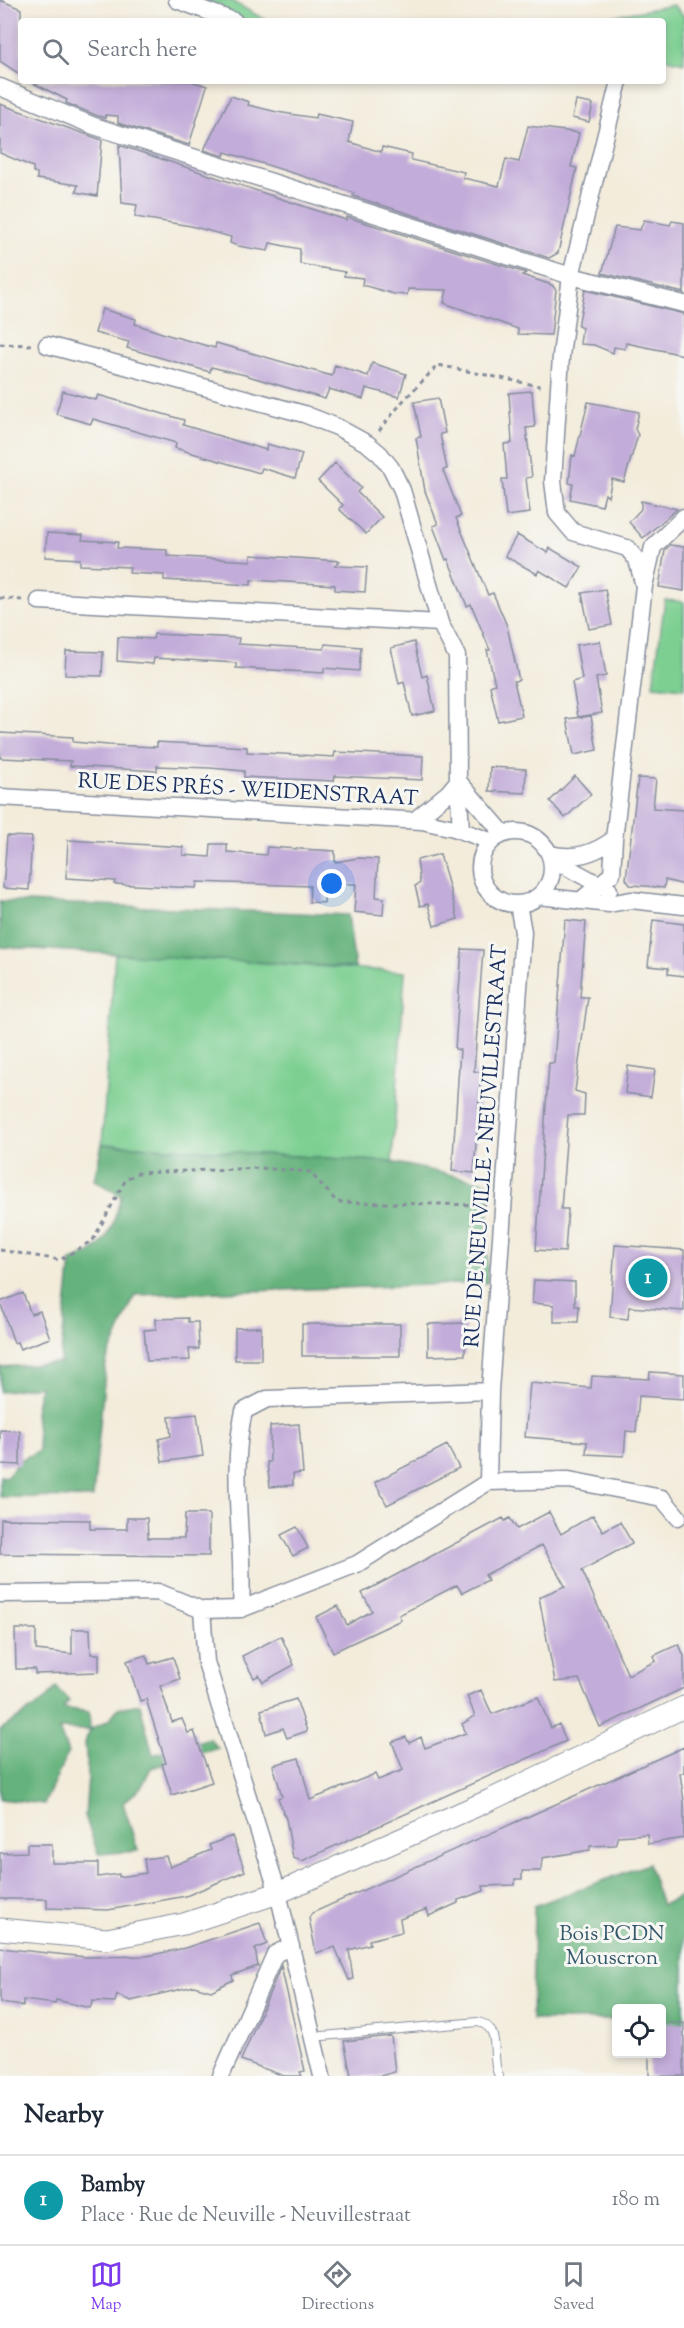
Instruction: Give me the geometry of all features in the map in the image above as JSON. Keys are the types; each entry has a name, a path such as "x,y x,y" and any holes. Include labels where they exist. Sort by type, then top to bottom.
{"street":[{"path":"177,0 226,18"},
{"path":"618,84 571,276 561,356 553,481 557,513 573,532 627,548 637,560 644,586"},
{"path":"0,87 94,126 571,276 684,304"},
{"path":"47,345 304,414 337,427 368,444 391,468 402,490 440,622 457,656 458,781 461,830"},
{"path":"580,900 612,874 614,839 644,586 653,547 684,517"},
{"path":"39,601 440,622"},
{"path":"415,820 448,793 458,781"},
{"path":"458,781 497,837 480,861 482,883 497,899 518,904"},
{"name":"RUE DES PRÉS - WEIDENSTRAAT","path":"0,797 415,820 497,837 512,831 531,834 539,839 551,856 600,886 631,900"},
{"path":"539,896 552,875 551,856 581,856 602,848 614,839"},
{"name":"RUE DES PRÉS - WEIDENSTRAAT","path":"518,904 539,896 609,904 631,900 684,906"},
{"name":"RUE DE NEUVILLE - NEUVILLESTRAAT","path":"488,1482 490,1391 523,932 518,904"},
{"path":"241,1609 243,1579 237,1441 244,1411 267,1399 490,1391"},
{"path":"0,1594 158,1592 202,1610 241,1609 357,1564 488,1482 569,1480 662,1498 678,1517"},
{"path":"202,1610 206,1662 278,1893 322,2076"},
{"path":"0,1929 107,1939 184,1924 278,1893 490,1800 684,1707"},
{"path":"221,2076 275,1954 291,1946"}],"lane":[{"path":"312,2037 477,2022 486,2024 493,2031 495,2068 499,2076"}],"path":[{"path":"0,344 47,345"},
{"path":"368,444 403,401 438,365 560,391"},
{"path":"0,598 39,601"},
{"path":"0,1250 60,1260 93,1240 126,1179 138,1173 261,1168 310,1172 337,1202 503,1205"}],"green space":[{"path":"182,0 230,0 262,18 234,18"},
{"path":"673,5 684,16 684,63 666,59 666,18 602,18"},
{"path":"665,600 684,602 684,688 653,685"},
{"path":"0,901 348,915 355,968 0,947"},
{"path":"115,953 405,972 392,1162 102,1144"},
{"path":"102,1144 392,1162 489,1183 487,1283 135,1295 106,1362 93,1498 0,1497 0,1476 6,1477 20,1460 39,1451 35,1413 40,1386 0,1392 0,1367 60,1363 71,1261 93,1251 100,1245 111,1229 121,1196 94,1180"},
{"path":"56,1687 69,1701 63,1708 89,1712 90,1730 109,1720 118,1708 140,1704 153,1755 209,1738 218,1748 151,1768 141,1788 123,1803 138,1851 98,1854 85,1816 88,1776 85,1743 89,1730 59,1729 68,1753 44,1804 0,1799 0,1730 44,1701"},
{"name":"Bois PCDN Mouscron","path":"648,1864 662,1905 684,1895 684,2023 666,2025 666,2004 612,2004 612,2020 532,2020 534,1906"}],"building":[{"path":"0,0 21,9 21,18 18,18 18,73 0,61"},
{"path":"35,84 201,84 207,86 189,145 118,123 118,116 105,115 105,118 98,116 66,103 67,100"},
{"path":"231,96 249,102 248,105 277,112 315,118 316,114 353,122 349,142 381,152 382,147 412,154 411,160 464,172 463,178 499,186 506,159 519,162 528,126 579,133 571,167 577,168 558,253 549,258 353,196 354,193 312,179 225,152 224,156 204,150"},
{"path":"576,101 593,104 589,122 572,118"},
{"path":"0,104 102,140 97,196 76,192 78,185 37,179 37,173 33,172 33,167 0,153"},
{"path":"119,145 346,220 347,217 526,273 522,275 552,285 556,290 551,335 518,334 518,329 444,303 447,290 408,289 407,295 394,294 362,285 363,278 344,276 345,272 300,264 300,249 270,243 268,251 238,246 230,243 231,237 191,226 135,217 137,205 122,203"},
{"path":"644,220 670,225 672,221 684,223 684,293 602,273 615,227 640,230"},
{"path":"585,290 684,314 684,355 626,343 625,349 614,347 613,353 594,345 580,344 582,328 578,326"},
{"path":"102,309 136,319 135,324 168,335 215,348 216,343 332,376 335,365 368,376 372,363 406,374 399,397 366,388 363,399 329,389 325,399 245,375 211,367 210,372 127,348 129,342 95,333"},
{"path":"63,391 96,400 98,395 184,420 183,425 266,450 267,444 302,454 295,478 262,468 260,473 175,448 176,443 93,419 91,424 56,414"},
{"path":"532,391 535,427 526,428 532,477 526,478 530,513 506,516 502,479 507,479 504,444 512,443 509,393"},
{"path":"438,398 445,433 440,434 447,469 443,470 461,516 456,518 488,595 493,593 507,626 519,680 514,681 522,716 498,721 490,686 495,684 487,650 490,650 471,604 467,606 433,526 438,524 425,491 416,438 421,437 414,402"},
{"path":"588,402 639,412 635,429 638,435 624,482 612,479 608,497 605,494 602,506 570,499 573,484 569,483 572,455 575,456"},
{"path":"335,463 361,488 357,492 382,517 366,534 339,509 343,505 318,481"},
{"path":"641,501 677,509 643,538 629,522 641,509"},
{"path":"47,533 83,535 82,540 118,542 117,548 167,550 167,556 251,561 251,555 340,561 335,566 367,567 365,592 335,590 335,585 286,582 251,580 251,585 164,580 164,575 129,573 130,567 80,565 80,559 45,557"},
{"path":"517,535 548,553 550,548 582,567 569,588 539,570 537,574 505,556"},
{"path":"670,545 684,547 684,591 659,587 665,550"},
{"path":"605,589 612,625 589,629 582,593"},
{"path":"154,634 239,638 238,644 324,649 325,644 361,647 359,671 324,668 324,673 236,668 236,663 154,658 153,664 117,661 118,637 153,639"},
{"path":"600,641 606,676 596,678 602,713 578,717 572,682 582,679 576,645"},
{"path":"414,642 422,677 427,675 435,711 412,716 404,682 399,684 391,648"},
{"path":"66,651 103,652 102,676 65,675"},
{"path":"591,716 597,750 574,755 567,719"},
{"path":"0,733 73,737 73,742 108,745 157,747 157,742 247,747 247,752 334,757 335,752 423,756 422,780 335,776 334,781 244,777 244,771 210,768 157,766 157,771 70,766 71,761 0,758"},
{"path":"490,767 526,769 525,793 489,791"},
{"path":"575,776 591,794 565,818 550,801"},
{"path":"638,778 656,779 653,808 684,810 684,885 665,880 664,888 630,885 626,879"},
{"path":"7,836 32,837 29,890 3,888"},
{"path":"68,840 183,847 183,855 210,857 211,844 227,844 227,852 266,855 267,847 335,851 335,862 358,858 378,859 376,897 384,898 383,915 354,912 356,884 325,884 324,903 309,902 310,886 197,882 196,888 114,884 115,881 66,878"},
{"path":"440,854 458,919 434,926 428,904 420,906 415,886 420,883 417,860"},
{"path":"565,920 586,922 580,997 588,997 575,1091 585,1094 584,1115 568,1115 561,1209 568,1209 565,1252 536,1250 549,1063 554,1063"},
{"path":"653,920 684,924 684,976 668,974 668,968 648,966"},
{"path":"462,949 483,950 474,1071 481,1072 474,1173 452,1171 460,1050 455,1049"},
{"path":"628,1066 655,1070 651,1097 625,1093"},
{"path":"615,1245 684,1250 684,1311 629,1307 628,1319 610,1317"},
{"path":"534,1280 575,1282 575,1306 579,1306 578,1322 554,1322 554,1305 532,1303"},
{"path":"23,1293 31,1314 40,1311 50,1338 20,1349 17,1342 14,1343 0,1302"},
{"path":"188,1318 188,1322 198,1322 199,1349 189,1349 190,1360 147,1361 144,1330 156,1329 156,1319"},
{"path":"465,1323 465,1355 428,1356 428,1324"},
{"path":"302,1324 400,1324 400,1356 302,1356"},
{"path":"261,1327 261,1360 235,1360 235,1328"},
{"path":"650,1372 684,1374 684,1399 639,1396 636,1432 626,1431 624,1456 586,1454 587,1442 525,1437 530,1383 591,1388 592,1376 649,1379"},
{"path":"197,1414 203,1456 162,1462 159,1439 171,1436 169,1417"},
{"path":"299,1424 303,1473 293,1474 293,1485 270,1487 267,1462 270,1462 270,1426"},
{"path":"0,1430 20,1431 20,1465 0,1464"},
{"path":"447,1445 459,1468 387,1505 375,1482"},
{"path":"549,1512 561,1534 593,1515 603,1531 620,1522 632,1543 582,1570 628,1675 656,1661 653,1656 679,1644 684,1656 684,1688 600,1727 579,1679 555,1682 539,1597 565,1586 542,1545 485,1575 488,1580 462,1593 457,1585 399,1615 401,1620 333,1652 316,1617 338,1606 347,1625 372,1611 362,1593 503,1518 505,1521 510,1518 517,1529"},
{"path":"185,1514 209,1514 209,1556 0,1554 1,1519 90,1520 90,1529 127,1529 127,1518 147,1518 148,1538 184,1538"},
{"path":"297,1527 308,1548 293,1556 281,1535"},
{"path":"15,1629 36,1629 36,1650 72,1654 72,1629 90,1629 91,1654 99,1654 99,1672 35,1674 35,1669 16,1669"},
{"path":"281,1636 294,1665 263,1682 259,1675 254,1678 242,1656"},
{"path":"146,1655 149,1664 173,1657 180,1679 160,1686 172,1722 182,1719 188,1733 194,1731 212,1782 172,1795 162,1764 166,1763 146,1699 140,1701 127,1661"},
{"path":"481,1690 492,1714 538,1697 551,1728 559,1724 566,1741 302,1861 293,1858 286,1819 278,1798 282,1796 273,1765 299,1758 310,1800 375,1774 378,1780 403,1770 392,1742 406,1737 409,1743 421,1737 425,1748 466,1733 462,1724 475,1716 467,1696"},
{"path":"296,1699 307,1731 287,1738 283,1728 266,1734 261,1710"},
{"path":"684,1747 684,1773 680,1773 684,1801 684,1838 648,1844 647,1834 618,1836 615,1845 590,1846 590,1850 542,1858 541,1871 522,1871 522,1879 515,1879 515,1885 483,1886 484,1891 458,1900 458,1903 429,1916 427,1909 400,1919 402,1932 369,1940 370,1944 349,1950 353,1979 349,1980 335,1947 316,1953 309,1918 312,1913"},
{"path":"232,1836 245,1871 186,1896 108,1910 47,1908 47,1899 0,1899 0,1853 27,1852 27,1844 52,1844 52,1863 98,1863 98,1877 119,1874 119,1877 146,1873 144,1859 166,1856 170,1867 211,1850 209,1845"},
{"path":"260,1923 267,1944 255,1949 258,1966 232,1975 233,1980 211,1991 194,1986 131,2001 117,1995 115,2002 93,2001 90,2008 56,2000 55,2004 23,2000 23,2006 0,2003 0,1948 86,1957 147,1956 185,1948"},
{"path":"281,1966 305,2071 300,2072 302,2076 284,2076 241,2060"},
{"path":"666,2023 684,2023 684,2076 649,2076 649,2058 666,2058"},
{"path":"391,2036 395,2072 380,2076 351,2076 344,2041"}],"place":[{"name":"Bamby","path":"648,1278"}]}
